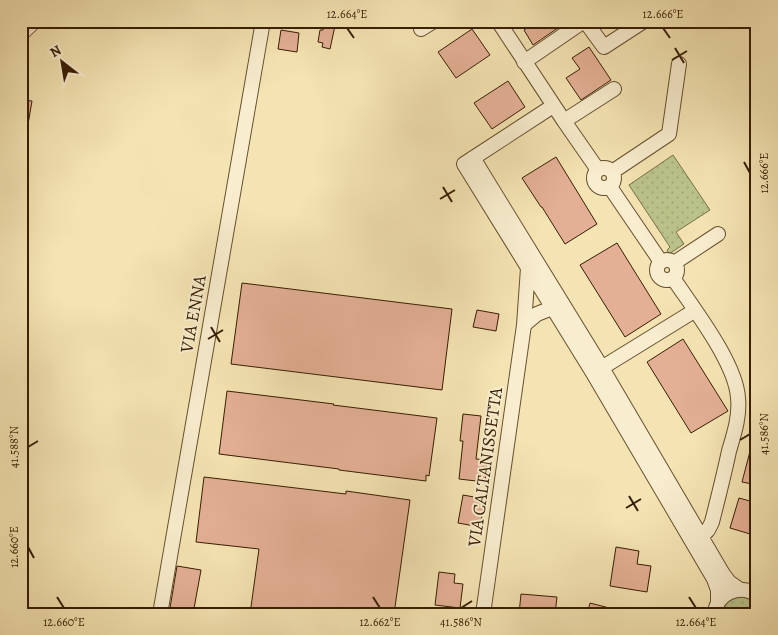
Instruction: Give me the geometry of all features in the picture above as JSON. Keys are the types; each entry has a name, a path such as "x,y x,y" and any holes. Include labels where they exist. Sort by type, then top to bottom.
{"street":[{"path":"21,34 35,21"},
{"name":"VIA ENNA","path":"160,614 263,21"},
{"path":"422,29 434,21"},
{"path":"498,21 564,121 605,171 614,178 610,187 668,263"},
{"path":"524,62 584,21 604,47 644,21"},
{"path":"605,171 669,134 679,64"},
{"path":"564,121 614,89"},
{"path":"468,161 553,106"},
{"path":"468,161 552,308 597,371"},
{"path":"468,161 597,371 697,541 718,590 717,608"},
{"path":"697,541 708,530 712,522 737,420 738,399 735,381 711,335 673,278 664,280 658,276 657,267 668,263 718,234"},
{"name":"VIA CALTANISSETTA","path":"483,614 524,325 528,268"},
{"path":"524,325 538,314 552,308"},
{"path":"597,371 694,311"},
{"path":"697,541 726,578 739,589"},
{"path":"717,608 723,596 731,591 746,590 757,595"}],"green space":[{"path":"673,155 710,210 676,232 684,244 669,254 667,250 670,247 629,185"},
{"path":"740,594 757,601 757,614 720,614 722,605"}],"building":[{"path":"325,21 336,21 330,49 322,47 323,43 318,42 320,30 323,30"},
{"path":"538,21 568,21 533,45 524,30"},
{"path":"472,29 490,55 456,78 438,52"},
{"path":"281,30 299,33 297,52 278,49"},
{"path":"589,47 611,80 581,100 566,78 580,69 572,58"},
{"path":"508,81 525,107 492,129 474,103"},
{"path":"21,100 32,101 26,136 21,136"},
{"path":"556,157 597,224 565,244 522,178"},
{"path":"617,243 661,314 625,337 580,265"},
{"path":"242,283 452,309 442,390 231,364"},
{"path":"477,310 499,314 496,331 473,327"},
{"path":"683,339 728,411 691,433 647,362"},
{"path":"227,391 437,418 429,476 426,475 426,481 219,454"},
{"path":"463,414 481,416 476,459 487,460 485,482 459,479 463,441 460,441"},
{"path":"754,436 757,437 757,485 742,482"},
{"path":"204,477 346,494 346,491 410,500 394,614 250,614 259,549 196,542"},
{"path":"463,495 485,499 480,527 458,523"},
{"path":"739,498 757,503 757,536 730,528"},
{"path":"616,547 639,551 637,564 651,566 647,592 610,586"},
{"path":"177,566 201,570 193,614 169,614"},
{"path":"439,572 455,574 454,583 463,584 460,608 435,605"},
{"path":"521,594 557,597 555,614 519,614"},
{"path":"590,603 621,611 620,614 587,614"}]}
